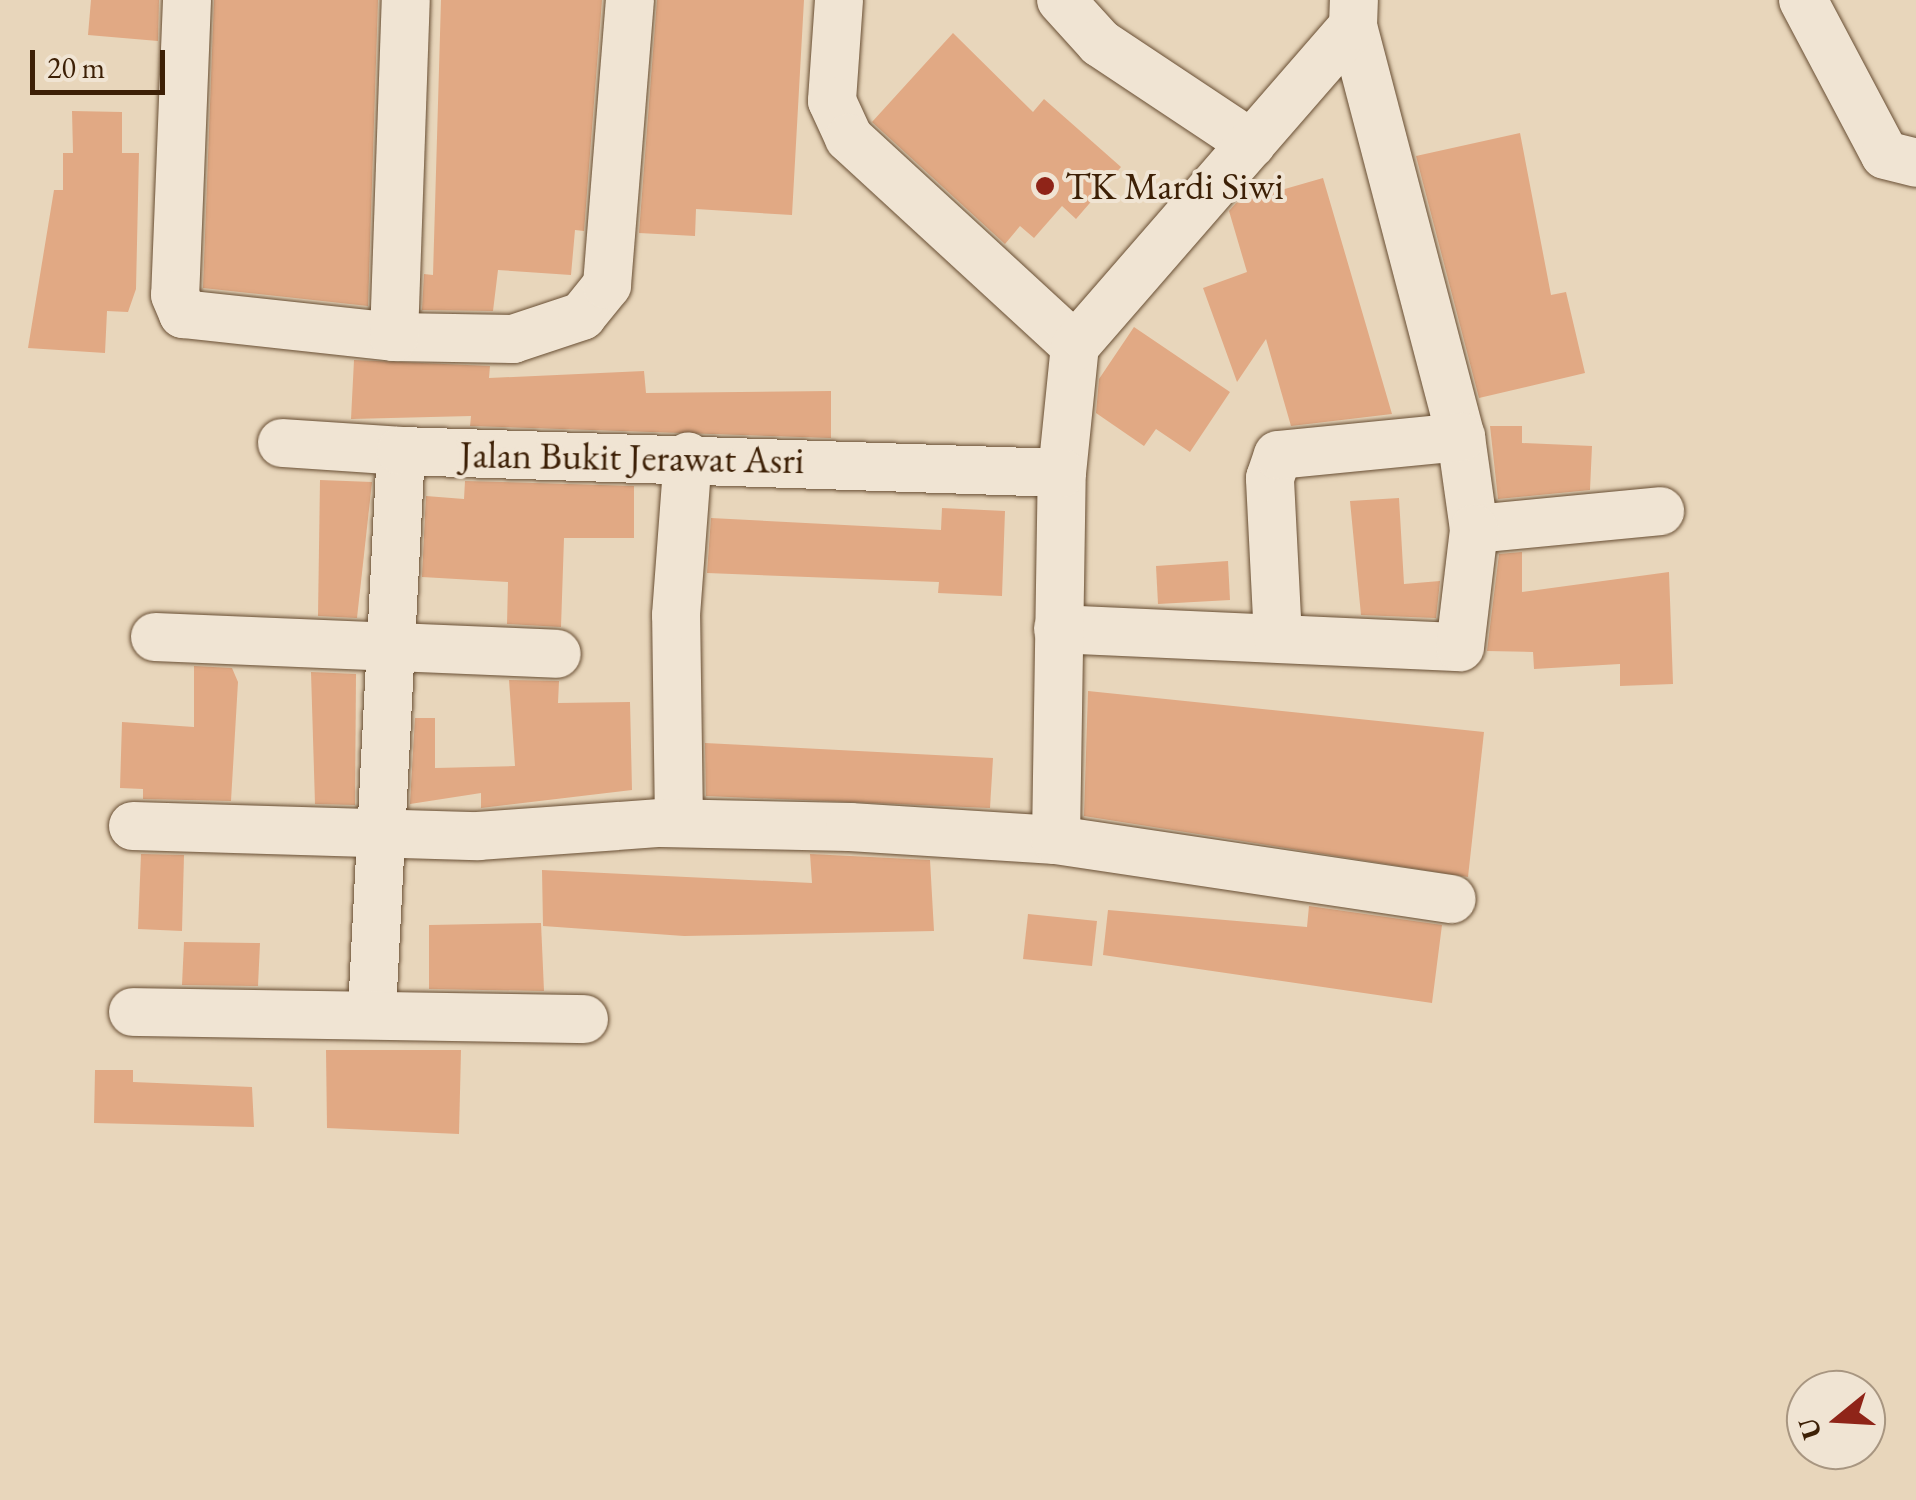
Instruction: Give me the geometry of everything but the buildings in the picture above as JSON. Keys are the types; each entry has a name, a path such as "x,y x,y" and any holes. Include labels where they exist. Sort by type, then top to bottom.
{"street":[{"path":"187,0 175,295 183,314 394,337 514,338 599,302 612,263 630,0"},
{"path":"394,337 406,0"},
{"path":"839,0 832,102 850,138 1075,346"},
{"path":"1062,0 1100,43 1252,144"},
{"path":"1803,0 1885,155 1916,163"},
{"path":"1056,840 1062,473 1075,346 1252,144 1353,13"},
{"path":"1058,629 1460,647 1474,529 1461,437 1353,13"},
{"path":"1278,638 1270,478 1278,455 1461,437"},
{"name":"Jalan Bukit Jerawat Asri","path":"282,443 401,451 688,456 1062,473"},
{"path":"372,1011 386,650 401,451"},
{"path":"679,823 676,615 688,456"},
{"path":"1474,529 1660,511"},
{"path":"155,637 386,650 557,654"},
{"path":"133,826 377,834 679,823 1056,840 1452,899"},
{"path":"133,1012 372,1011 584,1019"}],"place":[{"name":"TK Mardi Siwi","path":"1045,186"}]}
